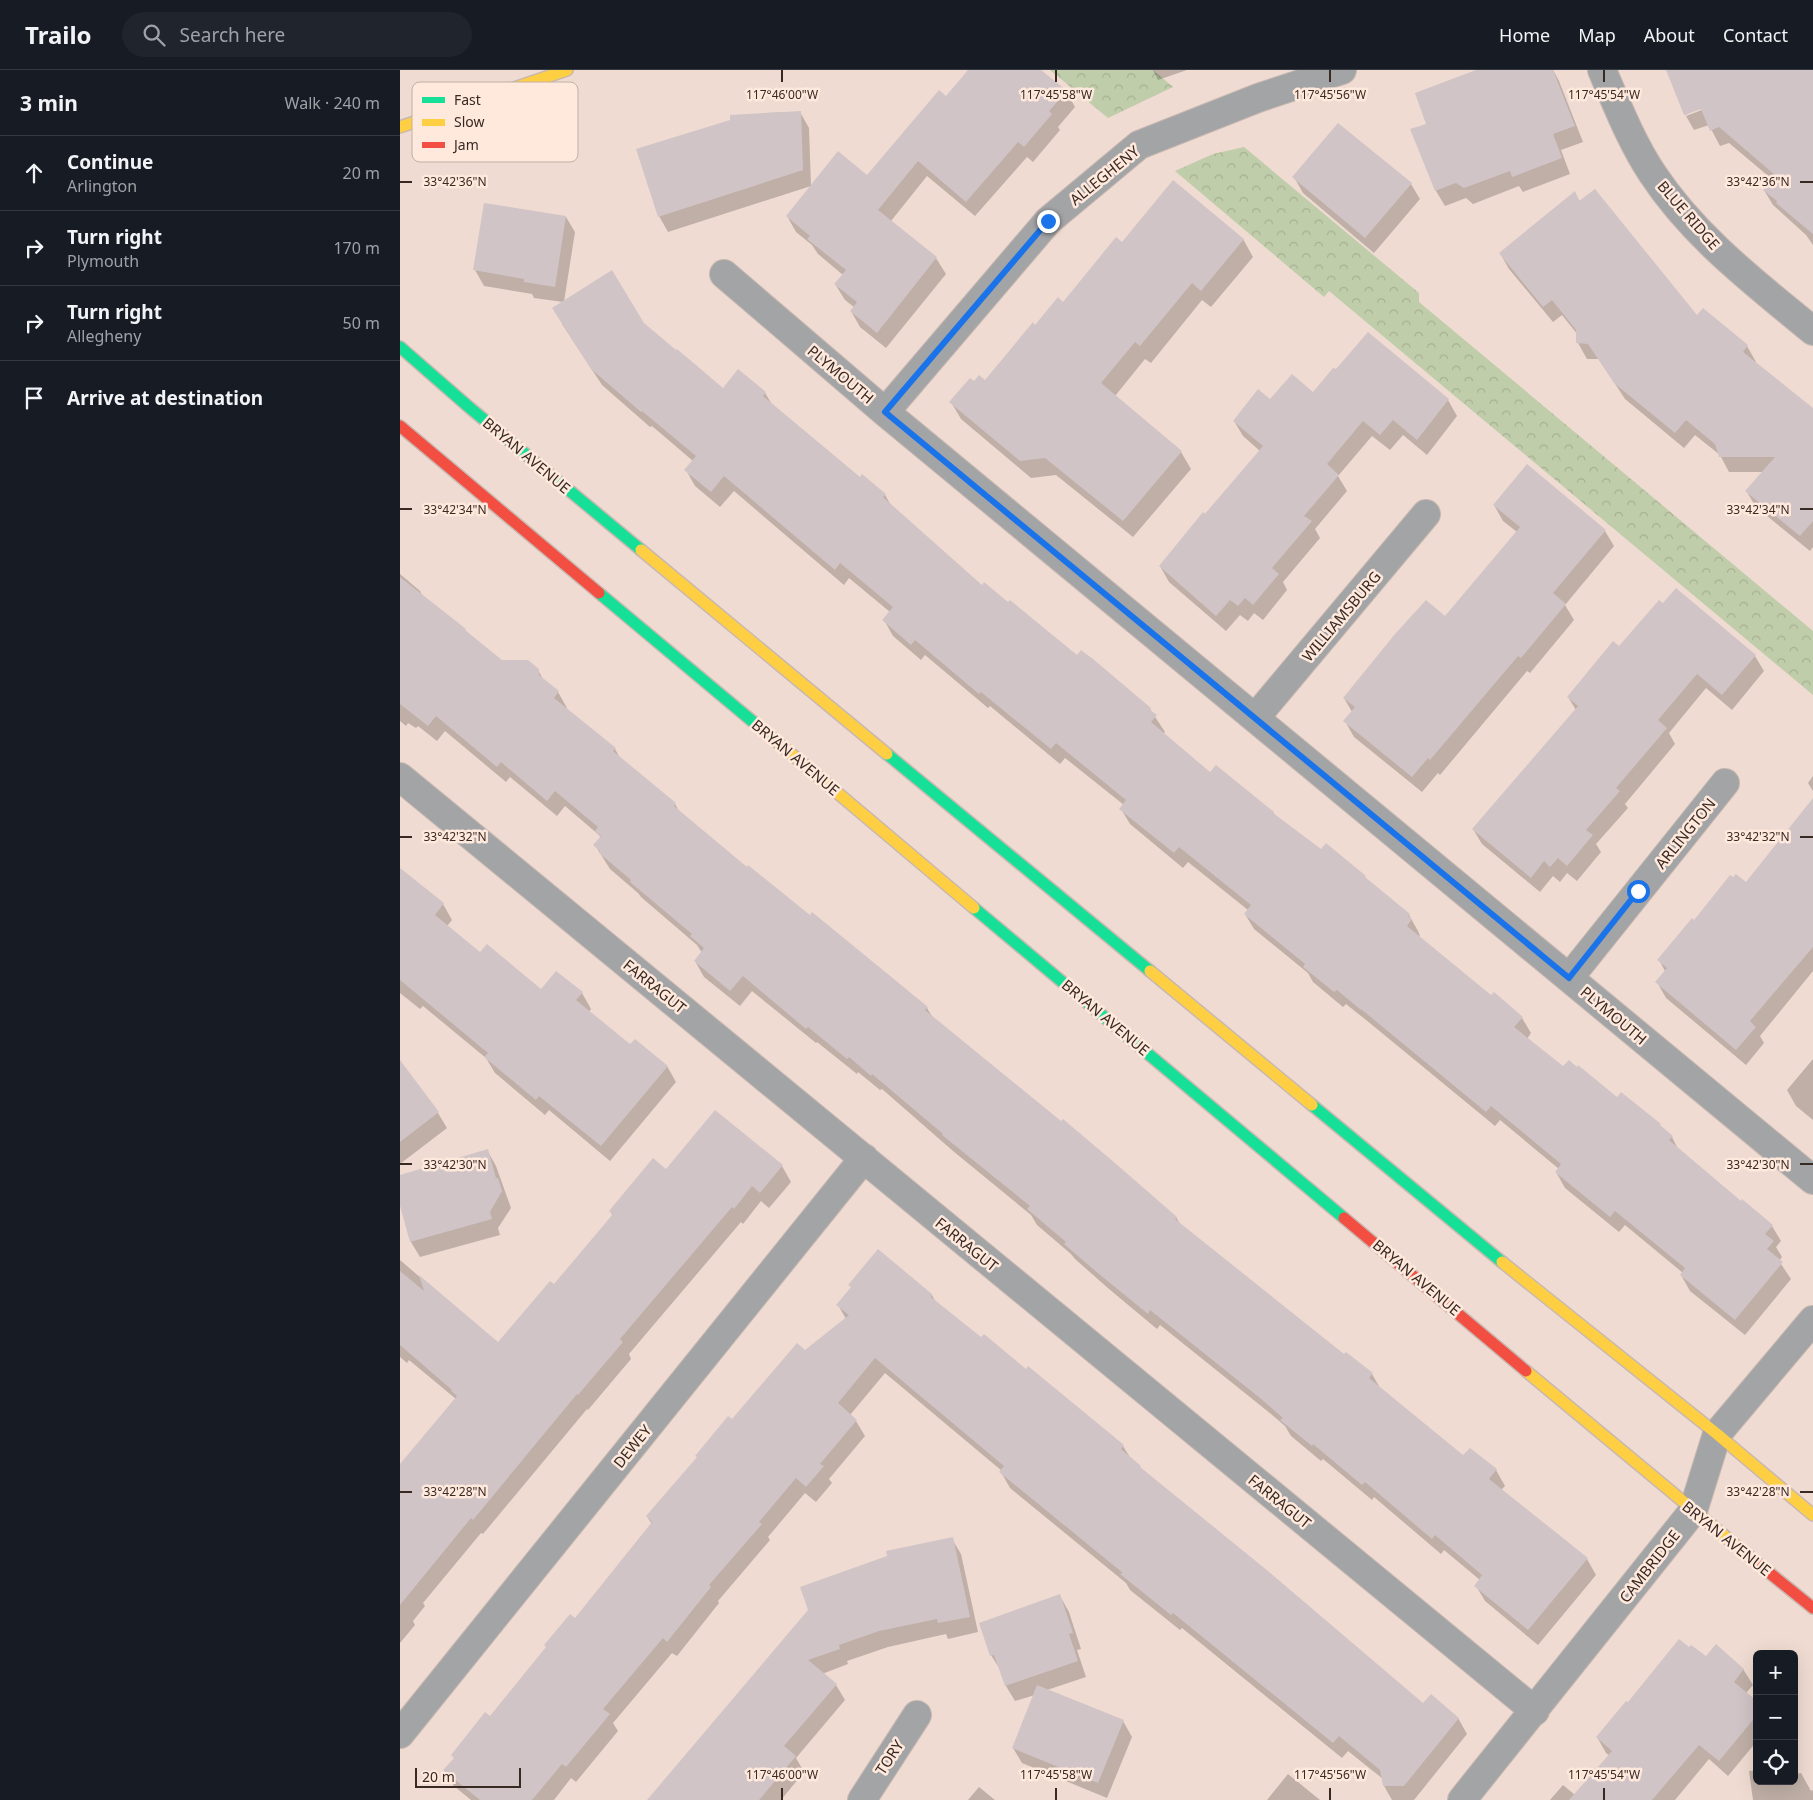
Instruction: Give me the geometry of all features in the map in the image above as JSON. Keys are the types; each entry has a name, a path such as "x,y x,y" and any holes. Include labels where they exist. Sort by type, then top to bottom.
{"main road":[{"path":"532,82 567,70"},
{"path":"400,128 412,124"},
{"name":"BRYAN AVENUE","path":"400,347 470,408 1462,1230 1717,1434 1813,1515"},
{"name":"BRYAN AVENUE","path":"400,426 1693,1511 1813,1608"}],"street":[{"name":"ALLEGHENY","path":"885,412 1048,221 1139,145 1258,98 1342,70"},
{"name":"BLUE RIDGE","path":"1602,70 1624,121 1652,173 1688,220 1733,264 1813,331"},
{"name":"PLYMOUTH","path":"724,274 885,412 1813,1180"},
{"name":"WILLIAMSBURG","path":"1255,718 1426,514"},
{"name":"FARRAGUT","path":"400,777 1535,1711"},
{"name":"ARLINGTON","path":"1569,978 1725,783"},
{"name":"DEWEY","path":"400,1734 864,1158"},
{"name":"CAMBRIDGE","path":"1462,1800 1693,1511 1717,1434 1813,1320"},
{"name":"TORY","path":"862,1800 917,1715"}],"green space":[{"path":"1050,70 1153,70 1173,87 1108,118"},
{"path":"1244,147 1419,293 1419,302 1813,631 1813,695 1329,291 1324,297 1175,171 1213,154"}],"building":[{"path":"968,70 1041,70 1067,91 1049,111 1052,114 1024,147 1018,142 966,202 918,161 878,210 937,257 877,333 850,311 857,302 834,284 846,270 807,239 810,236 786,216 838,151 867,175 939,90 946,96"},
{"path":"1476,70 1553,70 1575,126 1553,134 1562,158 1512,177 1510,171 1464,188 1456,183 1435,191 1410,129 1426,124 1415,93"},
{"path":"1666,70 1813,70 1813,234 1763,190 1775,175 1719,127 1710,131 1701,109 1684,115"},
{"path":"801,111 803,170 658,217 636,149 730,120 730,115"},
{"path":"1338,123 1412,183 1365,238 1292,177"},
{"path":"1173,180 1244,239 1201,291 1192,283 1140,346 1135,342 1101,383 1182,451 1123,521 1045,458 1020,461 949,402 970,378 974,381 979,375 985,380 1033,322 1035,325 1058,297 1063,302 1116,237 1122,242"},
{"path":"1595,189 1697,315 1703,308 1748,345 1743,352 1813,408 1813,521 1800,536 1745,491 1775,457 1719,457 1715,444 1686,420 1675,433 1614,383 1588,344 1576,343 1576,330 1552,300 1543,307 1499,253 1575,191 1579,201"},
{"path":"484,203 566,216 555,287 524,282 524,279 473,270"},
{"path":"612,270 644,323 676,350 723,388 738,369 766,392 763,396 860,477 862,474 886,494 883,497 982,585 984,582 1008,602 1010,600 1077,655 1081,650 1151,708 1150,710 1157,715 1151,722 1210,772 1216,765 1273,813 1321,849 1326,843 1366,876 1410,914 1408,916 1412,919 1407,926 1491,995 1494,992 1523,1017 1514,1027 1563,1066 1569,1060 1577,1067 1578,1065 1617,1097 1621,1092 1673,1136 1669,1140 1741,1201 1742,1199 1773,1225 1765,1234 1774,1241 1767,1249 1783,1262 1735,1320 1680,1275 1685,1268 1615,1211 1610,1217 1555,1172 1561,1164 1491,1106 1486,1112 1361,1009 1337,990 1334,992 1303,967 1305,964 1244,914 1251,905 1179,847 1174,853 1119,809 1126,800 1056,743 1051,749 981,692 979,694 915,640 911,645 882,620 893,607 840,563 835,570 724,476 711,492 684,470 696,456 591,369 552,308"},
{"path":"1368,332 1449,399 1417,440 1393,420 1380,435 1363,421 1327,464 1339,475 1304,516 1312,521 1272,568 1279,574 1253,605 1245,598 1238,606 1230,600 1216,616 1159,566 1203,512 1205,514 1263,446 1233,421 1258,389 1270,399 1292,374 1313,392"},
{"path":"1527,464 1606,530 1553,593 1566,604 1521,658 1518,656 1430,760 1428,758 1412,777 1343,721 1355,707 1343,698 1395,634 1426,600 1445,616 1520,527 1493,505"},
{"path":"400,577 502,660 528,660 539,669 539,675 559,691 554,698 616,748 613,751 676,803 674,806 747,867 748,865 810,915 812,912 928,1007 925,1010 1061,1121 1063,1119 1177,1217 1175,1219 1344,1354 1346,1352 1373,1373 1369,1378 1463,1455 1470,1448 1497,1469 1489,1479 1588,1558 1528,1630 1474,1586 1482,1575 1435,1535 1432,1539 1365,1482 1362,1485 1313,1444 1312,1446 1280,1420 1283,1418 1260,1398 1150,1310 1148,1314 1099,1274 1064,1244 1066,1242 1027,1209 1030,1206 942,1135 872,1074 871,1076 849,1057 847,1059 808,1027 806,1029 743,976 730,991 694,961 704,948 690,936 692,934 630,882 631,880 599,853 600,851 593,845 601,836 595,831 598,827 555,791 547,801 501,762 497,767 436,716 428,726 400,704"},
{"path":"1676,588 1756,655 1722,695 1697,674 1658,720 1667,728 1616,788 1620,791 1586,830 1593,835 1567,866 1558,858 1550,867 1544,861 1531,878 1472,829 1578,706 1567,697 1613,641 1619,646 1659,600 1663,603"},
{"path":"1813,798 1813,947 1750,1021 1756,1027 1736,1050 1655,982 1667,968 1657,960 1692,918 1694,920 1730,875 1733,877 1736,874 1746,882"},
{"path":"400,868 444,903 435,915 480,952 487,944 541,989 556,971 583,992 576,1000 630,1044 635,1039 668,1066 601,1146 539,1096 536,1100 484,1057 488,1053 400,980"},
{"path":"400,1060 439,1112 400,1142"},
{"path":"715,1110 783,1165 760,1193 752,1186 734,1209 732,1207 620,1339 623,1342 577,1394 473,1520 471,1518 400,1605 400,1464 457,1396 400,1345 400,1271 424,1291 419,1275 498,1342 550,1281 554,1284 613,1214 609,1211 653,1158 666,1169"},
{"path":"488,1149 496,1178 498,1178 502,1191 490,1212 492,1219 410,1242 400,1206 400,1175"},
{"path":"878,1249 932,1294 931,1297 981,1337 984,1334 1026,1369 1028,1366 1124,1445 1121,1449 1140,1467 1268,1571 1423,1703 1431,1694 1459,1718 1404,1786 1383,1786 1380,1770 1339,1736 1333,1743 1173,1613 1171,1615 1120,1574 1123,1573 999,1472 1004,1466 875,1358 838,1403 857,1420 820,1464 824,1466 806,1487 796,1478 759,1522 762,1524 709,1585 711,1587 667,1642 663,1638 603,1709 610,1714 566,1767 562,1764 532,1800 480,1800 443,1770 454,1758 451,1755 485,1712 490,1716 570,1614 575,1618 652,1522 646,1516 697,1457 695,1456 728,1416 732,1419 797,1343 805,1350 849,1315 836,1305 851,1287 848,1285"},
{"path":"953,1537 970,1617 938,1623 937,1619 879,1631 839,1645 840,1649 808,1660 837,1684 784,1746 796,1756 759,1800 647,1800 808,1610 800,1587 887,1556 886,1551"},
{"path":"1060,1594 1073,1633 1069,1634 1078,1661 1005,1686 994,1655 990,1656 979,1623"},
{"path":"1679,1639 1706,1656 1716,1644 1744,1669 1734,1682 1753,1698 1753,1720 1719,1761 1699,1745 1652,1800 1569,1800 1612,1751 1596,1737 1626,1701 1628,1702"},
{"path":"1037,1685 1124,1720 1098,1783 1012,1748"}],"traffic: fast":[{"path":"400,347 470,408 641,550"},
{"path":"599,593 776,741"},
{"path":"887,754 1150,971"},
{"path":"974,908 1344,1218"},
{"path":"1312,1105 1502,1262"}],"traffic: slow":[{"path":"532,82 567,70"},
{"path":"400,127 412,123"},
{"path":"641,550 887,754"},
{"path":"776,741 974,908"},
{"path":"1150,971 1312,1105"},
{"path":"1502,1262 1717,1434 1813,1515"},
{"path":"1526,1371 1756,1562"}],"traffic: jam":[{"path":"400,426 599,593"},
{"path":"1344,1218 1526,1371"},
{"path":"1756,1562 1813,1608"}],"route":[{"path":"1048,221 885,412 1569,978 1638,891"}]}
